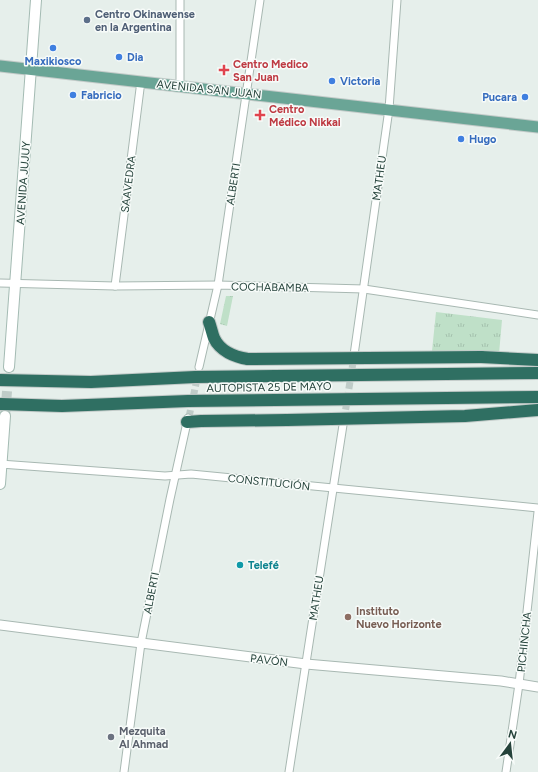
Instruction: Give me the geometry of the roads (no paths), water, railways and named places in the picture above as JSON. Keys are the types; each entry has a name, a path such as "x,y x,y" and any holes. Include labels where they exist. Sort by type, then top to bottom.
{"highway":[{"path":"209,322 214,338 218,344 233,354 248,359 481,357 538,360"},
{"name":"AUTOPISTA 25 DE MAYO","path":"0,380 90,382 195,377 538,373"},
{"name":"AUTOPISTA 25 DE MAYO","path":"0,404 62,406 188,401 538,397"},
{"path":"188,420 287,420 465,416 538,410"}],"main road":[{"name":"AVENIDA JUJUY","path":"9,367 36,0"},
{"name":"AVENIDA SAN JUAN","path":"0,66 538,127"},
{"path":"0,484 5,416"}],"street":[{"path":"180,0 180,86"},
{"name":"ALBERTI","path":"199,367 218,285 260,0"},
{"name":"MATHEU","path":"354,355 389,109 397,0"},
{"name":"SAAVEDRA","path":"115,286 141,81"},
{"name":"COCHABAMBA","path":"0,283 115,286 218,285 364,289 538,315"},
{"name":"ALBERTI","path":"124,772 141,643 175,475 188,420"},
{"name":"MATHEU","path":"289,772 344,425"},
{"name":"CONSTITUCIÓN","path":"1,464 165,476 191,474 538,508"},
{"name":"PICHINCHA","path":"506,772 519,684 538,512"},
{"name":"PAVÓN","path":"0,625 306,664 501,681 538,687"}],"tunnel":[{"path":"344,420 354,356"},
{"path":"5,416 9,367"},
{"path":"189,417 198,374"}],"place":[{"name":"Centro Okinawense en la Argentina","path":"87,20"},
{"name":"Maxikiosco","path":"53,48"},
{"name":"Dia","path":"119,57"},
{"name":"Centro Medico San Juan","path":"224,70"},
{"name":"Victoria","path":"332,81"},
{"name":"Fabricio","path":"73,95"},
{"name":"Pucara","path":"525,97"},
{"name":"Centro Médico Nikkai","path":"260,115"},
{"name":"Hugo","path":"461,139"},
{"name":"Telefé","path":"240,565"},
{"name":"Instituto Nuevo Horizonte","path":"348,617"},
{"name":"Mezquita Al Ahmad","path":"111,737"}]}
